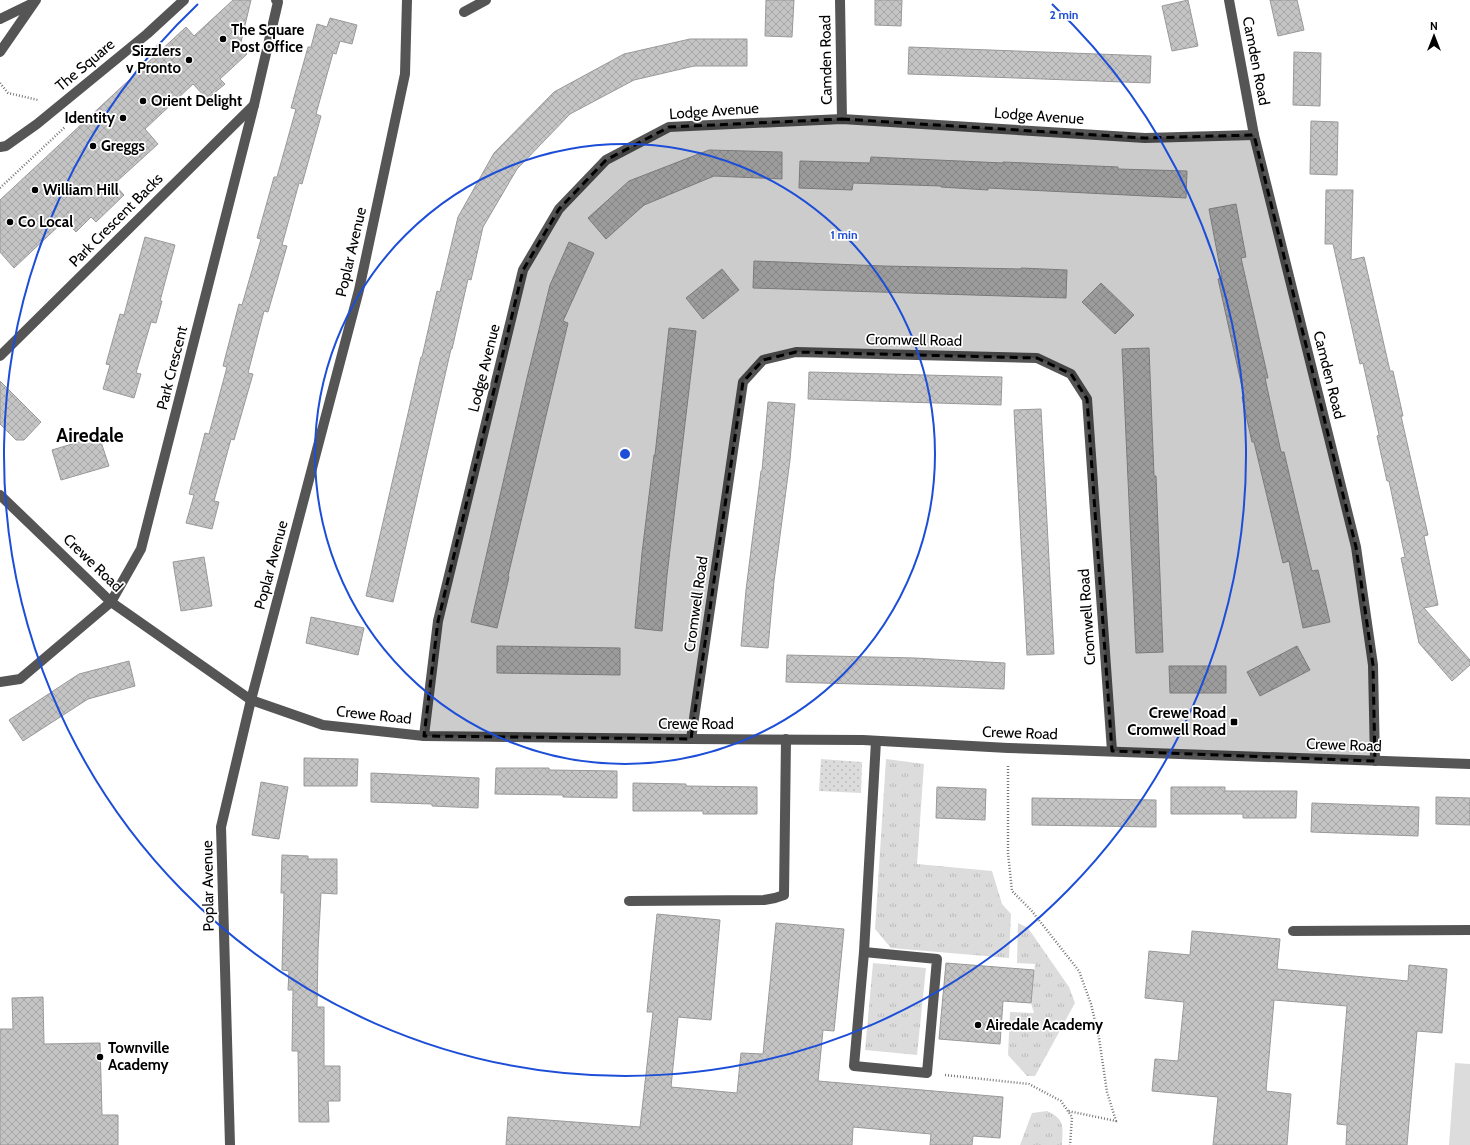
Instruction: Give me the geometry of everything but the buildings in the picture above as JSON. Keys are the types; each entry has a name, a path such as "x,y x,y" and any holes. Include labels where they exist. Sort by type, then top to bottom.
{"street":[{"name":"The Square","path":"0,147 6,146 37,124 147,34 184,0"},
{"name":"Park Crescent","path":"0,682 20,678 111,602 141,549 254,105 278,2 276,0"},
{"name":"Poplar Avenue","path":"230,1145 221,827 251,700 359,290 405,74 407,0"},
{"path":"464,12 486,0"},
{"name":"Camden Road","path":"840,0 842,119"},
{"name":"Camden Road","path":"1229,0 1254,135 1356,547 1373,665 1375,761"},
{"path":"0,20 34,1"},
{"path":"0,52 34,1"},
{"name":"Park Crescent Backs","path":"0,356 254,105"},
{"name":"Lodge Avenue","path":"424,736 438,621 523,270 559,209 606,160 669,127 842,119 1144,138 1254,135"},
{"name":"Cromwell Road","path":"691,739 743,382 763,360 796,352 1038,358 1070,374 1087,399 1112,751"},
{"name":"Crewe Road","path":"0,495 111,602 251,700 323,725 424,736 876,741 1008,748 1470,764"},
{"path":"629,901 764,900 784,895 786,739"},
{"path":"864,952 937,959 926,1073 854,1066 864,952 876,741"},
{"path":"1293,931 1470,930"}],"path":[{"path":"0,83 8,93 38,100"},
{"path":"1008,748 1008,853 1012,891 1031,910 1079,970 1091,1004 1100,1038 1107,1092 1116,1121 1068,1111"},
{"path":"926,1073 1029,1084 1061,1101 1068,1111 1072,1117 1070,1145"}],"highlighted area":[{"path":"842,119 1145,138 1254,135 1356,547 1373,665 1375,761 1112,751 1087,399 1071,374 1037,358 796,352 763,360 743,382 691,739 424,736 438,621 523,270 559,209 606,160 669,127"}],"green space":[{"path":"821,759 862,762 861,793 819,791"},
{"path":"886,759 924,764 917,864 992,871 1002,904 1011,914 1009,958 891,948 875,929"},
{"path":"1018,923 1028,928 1069,987 1075,1003 1035,1076 1027,1076 1008,1055 1010,1012 1034,1013 1031,1003 1035,964 1017,963"},
{"path":"873,963 926,968 917,1055 865,1050"},
{"path":"1455,1063 1470,1064 1470,1145 1449,1145"},
{"path":"1047,1111 1057,1117 1062,1124 1062,1145 1020,1145 1032,1113"}],"place":[{"name":"The Square Post Office","path":"223,39"},
{"name":"Sizzlers v Pronto","path":"189,60"},
{"name":"Orient Delight","path":"143,101"},
{"name":"Identity","path":"123,118"},
{"name":"Greggs","path":"93,146"},
{"name":"William Hill","path":"35,190"},
{"name":"Co Local","path":"10,222"},
{"name":"Crewe Road Cromwell Road","path":"1234,722"},
{"name":"Airedale Academy","path":"978,1025"},
{"name":"Townville Academy","path":"100,1057"}],"district":[{"name":"Airedale","path":"90,435"}]}
